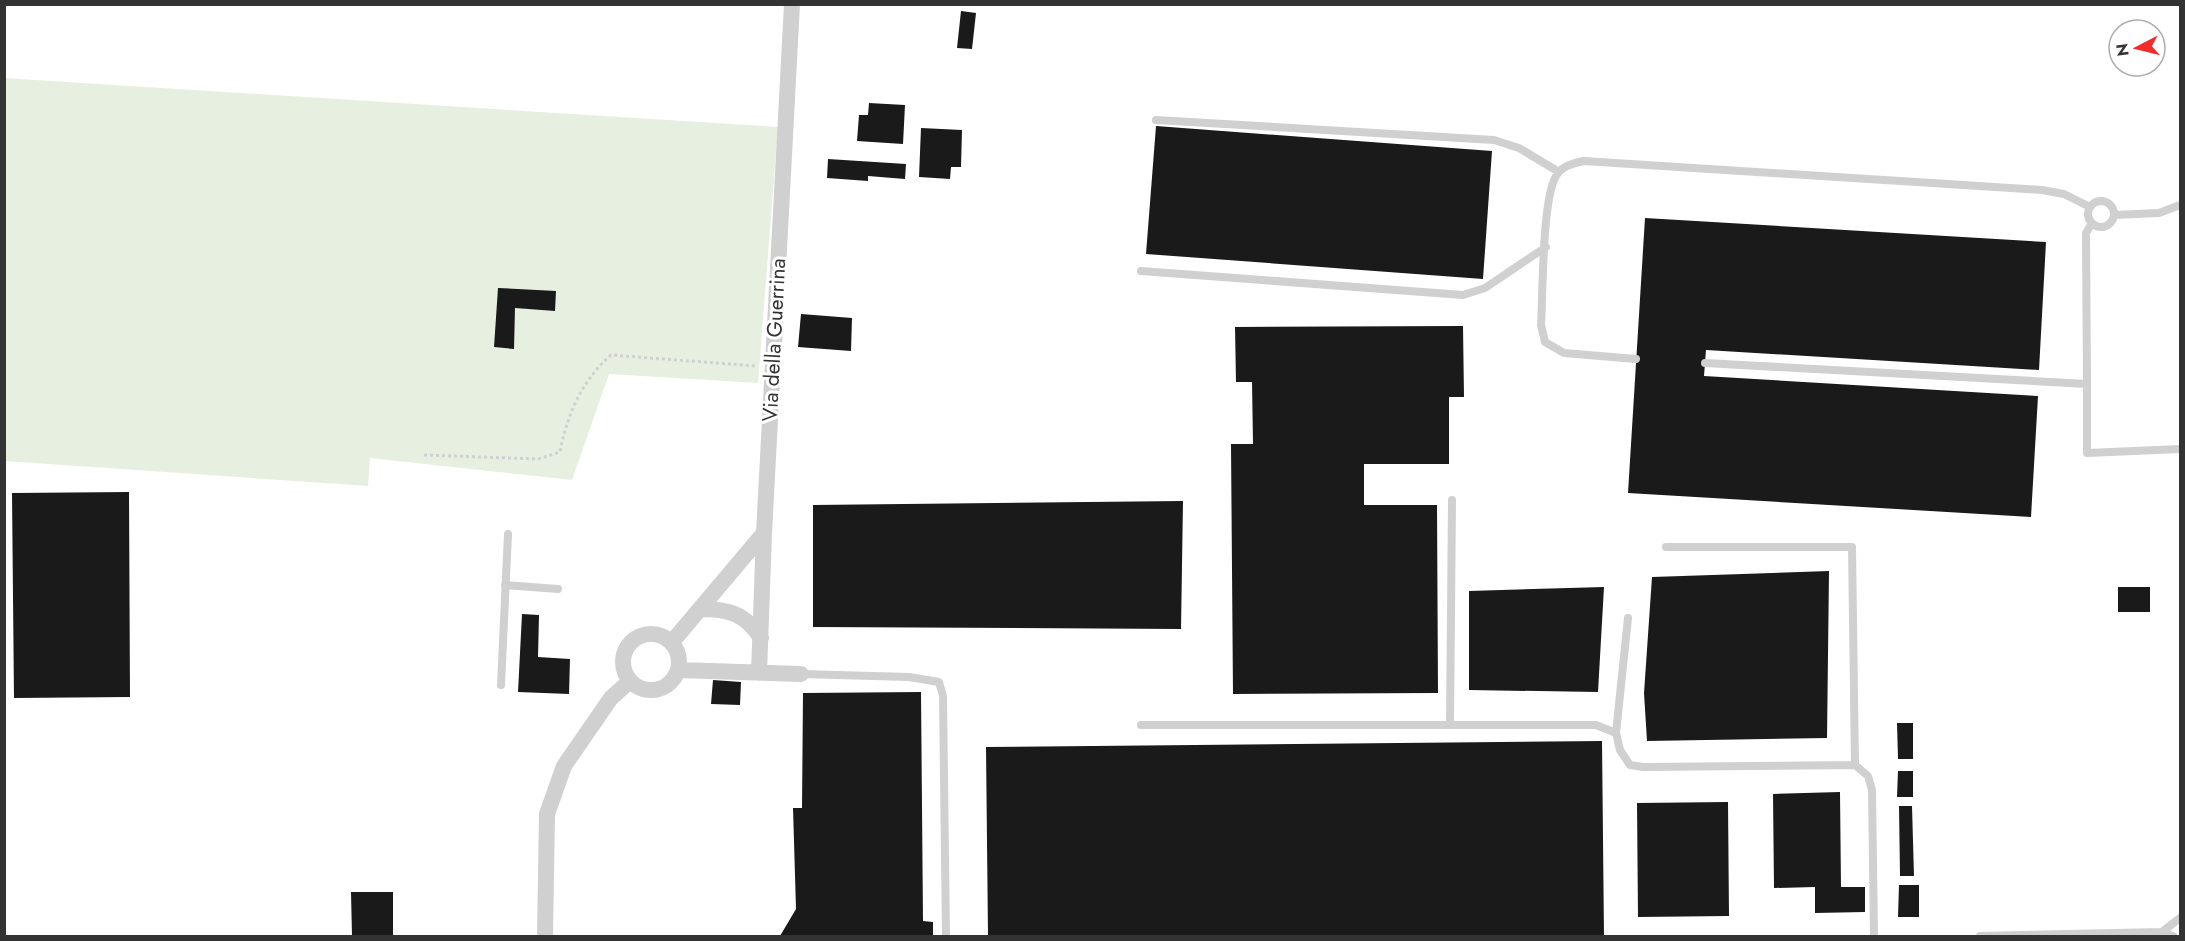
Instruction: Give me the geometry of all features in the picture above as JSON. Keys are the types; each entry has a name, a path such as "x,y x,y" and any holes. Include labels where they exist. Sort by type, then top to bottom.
{"street":[{"name":"Via della Guerrina","path":"759,673 764,533 792,4"},
{"path":"672,642 764,533"},
{"path":"700,609 721,609 738,614 752,624 761,638"},
{"path":"648,634 657,634 672,642 677,651 678,670 669,684 661,689 643,689 630,681 623,660 627,646 633,640 648,634"},
{"path":"678,670 801,674"},
{"path":"545,936 547,814 564,766 611,698 630,681"}],"lane":[{"path":"1156,120 1494,140 1519,148 1559,172"},
{"path":"1636,359 1564,353 1545,342 1540,325 1550,195 1559,172 1572,163 1584,161 2043,190 2064,194 2090,207"},
{"path":"2097,202 2105,202 2112,207 2114,215 2107,225 2099,227 2092,223 2088,216 2090,207 2097,202"},
{"path":"2114,215 2159,213 2181,205"},
{"path":"2092,223 2086,232 2087,453 2181,449"},
{"path":"1141,271 1463,295 1485,288 1546,247"},
{"path":"1705,363 2087,384"},
{"path":"1450,725 1452,500"},
{"path":"501,686 508,534"},
{"path":"1666,547 1852,546 1854,765"},
{"path":"505,585 558,589"},
{"path":"1628,618 1616,733 1620,750 1630,765 1642,767 1854,765 1868,776 1872,790 1874,936"},
{"path":"801,674 909,677 939,682 943,696 946,936"},
{"path":"1141,725 1596,725 1616,733"},
{"path":"2162,932 2181,918"},
{"path":"1980,936 2162,932 2173,936"}],"path":[{"path":"424,455 538,459 560,452 566,423 586,384 611,356 773,367"}],"green space":[{"path":"4,78 778,127 758,383 609,374 572,480 370,458 368,486 5,461"}],"building":[{"path":"961,11 976,13 972,49 957,48"},
{"path":"869,103 905,105 903,144 857,141 859,115 868,115"},
{"path":"1156,126 1492,151 1483,279 1146,254"},
{"path":"921,128 962,130 961,167 951,167 950,179 919,177"},
{"path":"828,159 906,164 905,179 868,176 868,181 827,178"},
{"path":"1645,218 2046,242 2039,370 1706,350 1704,376 2038,396 2031,517 1628,493"},
{"path":"498,288 556,291 555,311 515,308 514,349 494,347"},
{"path":"801,314 852,318 851,351 798,347"},
{"path":"1463,326 1464,397 1449,397 1449,464 1364,464 1364,505 1437,505 1438,693 1233,694 1231,444 1253,444 1252,382 1236,382 1235,327"},
{"path":"129,492 130,697 14,698 12,493"},
{"path":"1183,501 1181,629 813,627 813,505"},
{"path":"1829,571 1827,738 1647,741 1644,693 1652,577"},
{"path":"1604,587 1598,692 1469,690 1469,591"},
{"path":"2118,587 2150,587 2150,612 2118,612"},
{"path":"522,614 539,615 538,657 570,659 569,694 518,692"},
{"path":"713,680 741,682 740,705 711,704"},
{"path":"921,692 923,921 933,922 933,936 780,936 796,909 793,808 802,808 803,693"},
{"path":"1897,723 1913,723 1913,759 1898,759"},
{"path":"1602,741 1604,936 988,936 986,747"},
{"path":"1898,771 1913,771 1913,797 1897,797"},
{"path":"1840,792 1841,887 1865,887 1865,912 1815,913 1815,887 1774,888 1773,794"},
{"path":"1728,802 1729,916 1638,917 1637,803"},
{"path":"1899,806 1912,806 1914,876 1900,876"},
{"path":"1899,885 1919,885 1919,917 1898,917"},
{"path":"351,892 393,892 393,936 352,936"}]}
